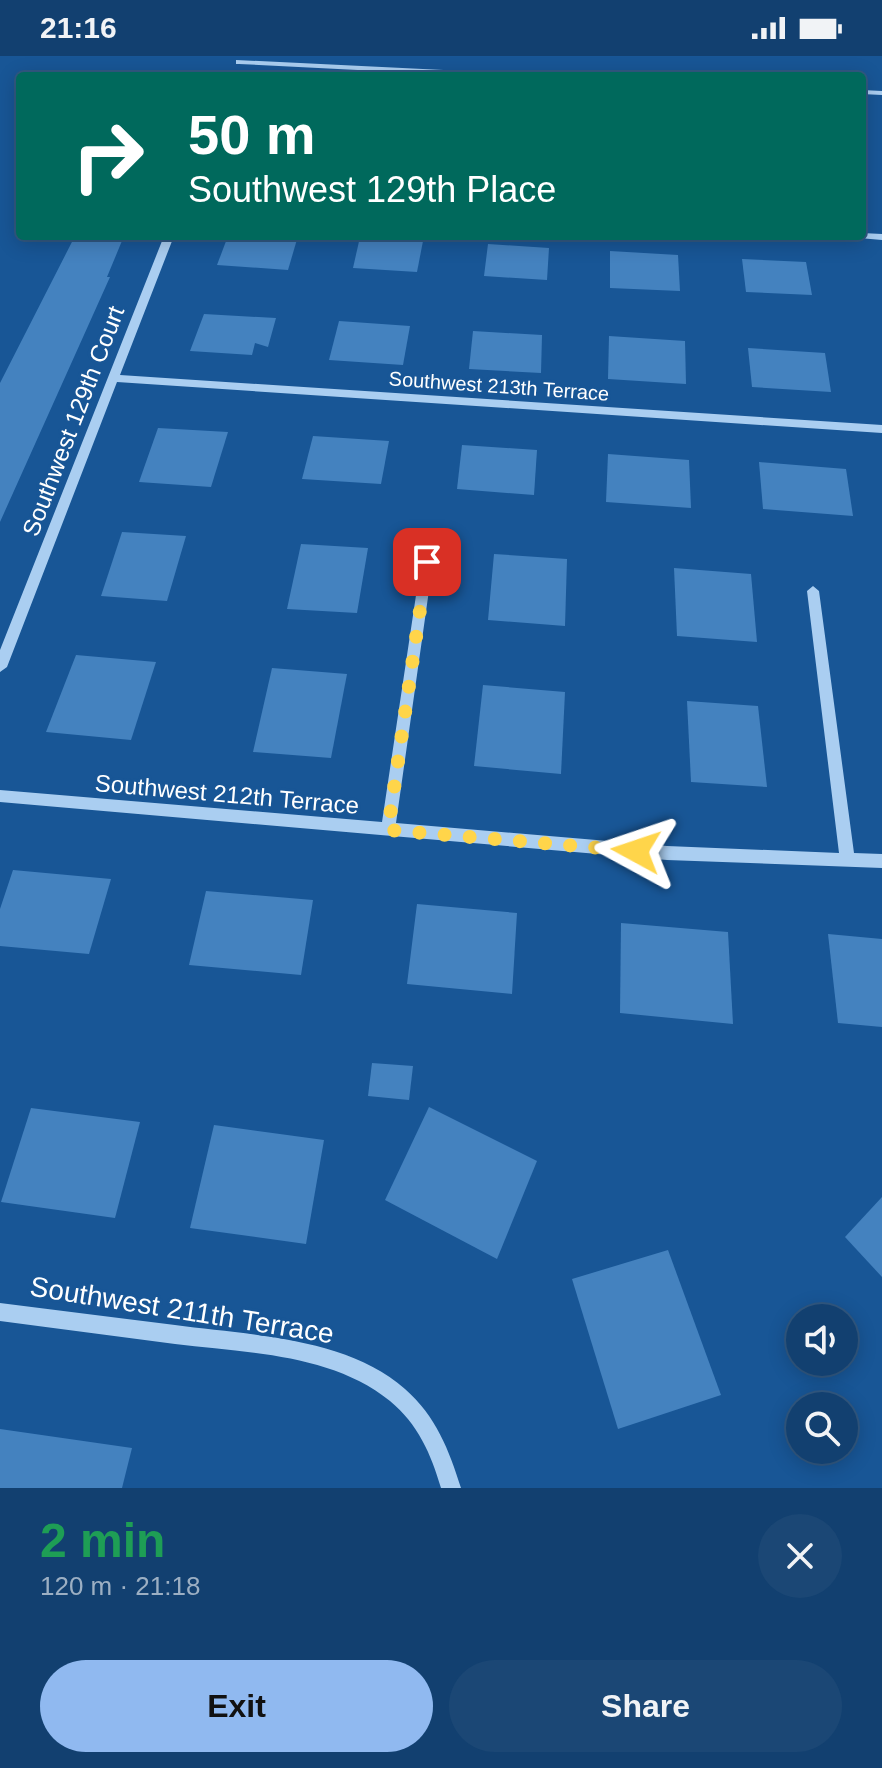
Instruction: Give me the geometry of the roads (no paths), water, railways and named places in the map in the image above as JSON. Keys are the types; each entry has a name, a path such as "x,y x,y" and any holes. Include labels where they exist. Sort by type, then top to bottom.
{"street":[{"path":"240,59 459,72"},
{"name":"Southwest 129th Court","path":"0,667 167,240"},
{"name":"Southwest 213th Terrace","path":"113,378 882,429"},
{"path":"388,830 427,562"},
{"path":"813,591 847,858"},
{"name":"Southwest 212th Terrace","path":"0,796 667,853 882,861"},
{"name":"Southwest 211th Terrace","path":"0,1312 294,1350 341,1362 373,1376 401,1396 428,1427 445,1463 451,1488"}]}
